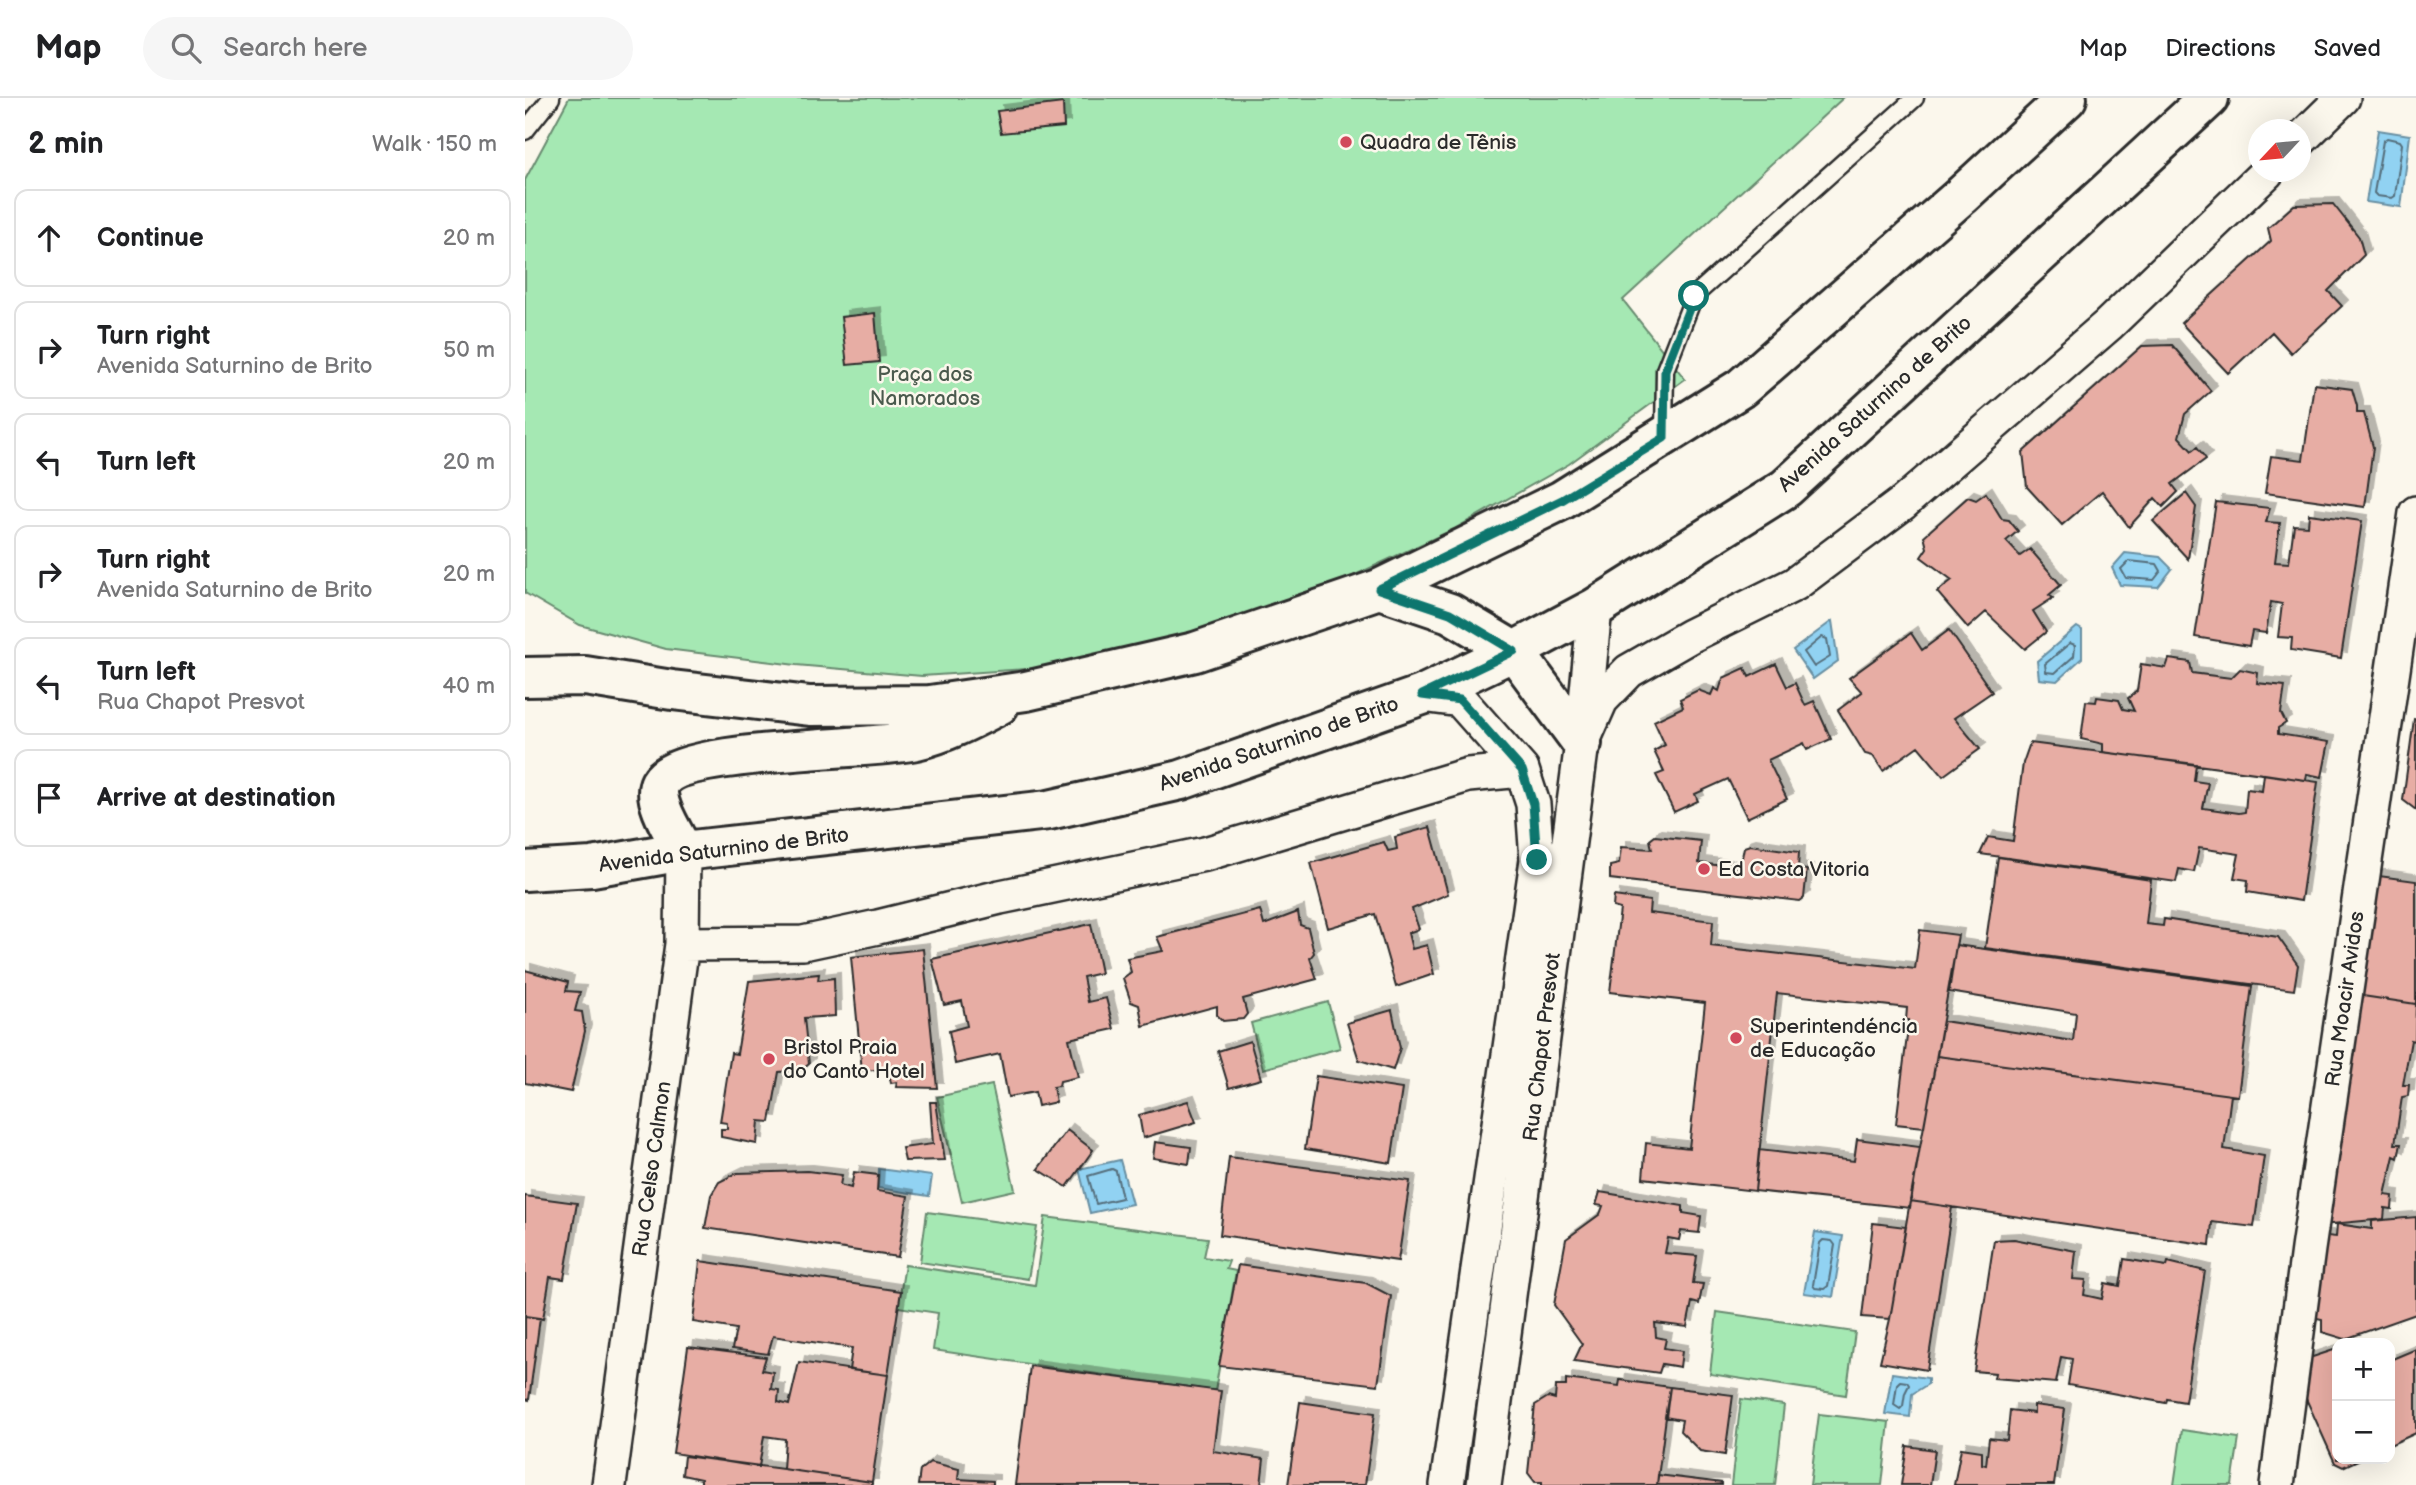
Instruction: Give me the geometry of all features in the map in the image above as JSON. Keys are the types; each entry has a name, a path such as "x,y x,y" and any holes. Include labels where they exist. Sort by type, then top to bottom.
{"main road":[{"path":"543,676 586,676 672,690 810,706 930,705 1026,691 1195,652 1379,589 1562,500 1741,388 1961,196 2067,98"},
{"name":"Avenida Saturnino de Brito","path":"525,871 592,867 683,851 1049,810 1181,780 1422,695 1595,608 1786,488 2209,98"},
{"path":"1379,589 1450,613 1514,651 1582,743"},
{"path":"683,851 657,794 664,777 676,771 707,762 762,753 914,741 957,727 1026,691"}],"street":[{"path":"2311,129 2343,98"},
{"path":"1582,743 1601,700 1629,671 1690,636 1795,584 1903,503 2108,325 2257,182"},
{"name":"Rua Moacir Avidos","path":"2277,1485 2308,1249 2415,528"},
{"name":"Rua Chapot Presvot","path":"1485,1485 1582,743 1595,608"},
{"name":"Rua Chapot Presvot","path":"1422,695 1460,700 1522,770 1533,804 1537,860 1447,1485"},
{"path":"682,944 803,943 1000,897 1205,854 1468,775 1522,770"},
{"name":"Rua Celso Calmon","path":"609,1485 682,944 683,851"}],"lane":[{"path":"525,131 551,98"},
{"path":"1664,438 1665,370 1694,296 1915,98"},
{"path":"525,658 543,676"}],"green space":[{"name":"Praça dos Namorados","path":"569,98 1843,98 1623,300 1685,379 1569,464 1454,529 1338,583 1102,664 922,676 796,665 666,649 580,625 525,593 525,180"},
{"path":"1328,1002 1340,1048 1263,1069 1251,1023"},
{"path":"992,1085 1015,1190 962,1202 937,1097"},
{"path":"927,1212 1037,1227 1028,1279 920,1262"},
{"path":"1045,1217 1208,1238 1204,1257 1229,1261 1226,1269 1236,1271 1215,1391 933,1350 938,1313 898,1307 905,1265 1035,1285"},
{"path":"1717,1312 1855,1332 1846,1395 1710,1374"},
{"path":"1741,1399 1784,1405 1775,1485 1731,1485"},
{"path":"1819,1414 1889,1422 1882,1485 1810,1485"},
{"path":"2182,1430 2239,1438 2232,1485 2174,1485"}],"water":[{"path":"2378,130 2410,135 2401,207 2366,202"},
{"path":"2125,553 2160,557 2172,569 2158,587 2120,585 2112,568"},
{"path":"1832,621 1838,661 1813,679 1793,650"},
{"path":"2077,627 2082,630 2082,658 2057,681 2039,679 2037,661"},
{"path":"1120,1160 1132,1204 1090,1213 1079,1169"},
{"path":"879,1169 932,1176 929,1196 878,1188"},
{"path":"1815,1232 1843,1236 1833,1297 1804,1293"},
{"path":"1892,1373 1928,1378 1928,1384 1912,1394 1910,1417 1885,1414"}],"building":[{"path":"1063,103 1064,127 1001,133 997,111"},
{"path":"2333,204 2359,237 2364,255 2328,291 2342,306 2291,353 2272,332 2228,373 2181,323 2271,241 2268,228 2294,205"},
{"path":"875,313 879,362 847,365 841,317"},
{"path":"2172,345 2211,391 2185,414 2179,437 2192,451 2197,447 2206,459 2172,484 2178,492 2163,507 2155,498 2129,527 2102,491 2062,525 2027,487 2023,452 2142,346"},
{"path":"2314,384 2352,389 2357,413 2364,413 2373,447 2365,507 2265,493 2271,456 2303,460"},
{"path":"1986,493 2002,519 2009,520 2018,531 2006,541 2020,556 2030,549 2061,585 2049,595 2053,598 2033,611 2046,632 2025,649 1986,612 1968,628 1937,592 1952,580 1921,557 1927,548 1924,536 1968,497 1976,500"},
{"path":"2186,493 2196,507 2188,559 2153,521"},
{"path":"2216,502 2270,508 2266,522 2280,523 2275,562 2289,563 2294,525 2308,526 2309,514 2362,521 2341,658 2291,650 2292,638 2278,637 2282,604 2271,602 2266,633 2252,631 2249,646 2195,637"},
{"path":"1949,630 1992,692 1954,718 1980,749 1943,776 1918,746 1883,771 1873,756 1865,754 1838,710 1862,692 1849,678 1911,633 1922,650"},
{"path":"2169,659 2190,662 2192,673 2231,678 2240,669 2258,673 2257,683 2285,686 2281,713 2286,723 2278,728 2278,734 2329,742 2322,777 2307,774 2306,780 2103,752 2103,744 2081,739 2086,701 2096,702 2097,697 2119,700 2123,709 2134,711 2128,698 2137,691 2141,664 2166,668"},
{"path":"1776,664 1787,687 1795,683 1805,705 1814,701 1831,739 1807,750 1804,743 1768,760 1787,799 1747,818 1728,779 1695,794 1698,801 1674,812 1656,775 1664,772 1654,751 1665,745 1654,721 1683,707 1680,699 1698,690 1711,695 1714,688 1719,691 1723,678 1745,668 1749,677"},
{"path":"2416,719 2416,810 2403,800"},
{"path":"2030,743 2196,764 2194,781 2208,783 2203,808 2239,813 2245,812 2247,789 2262,791 2264,774 2318,782 2301,901 2247,892 2248,880 2234,878 2239,854 2206,849 2199,848 2194,872 2179,869 2176,882 1980,854 1988,837 2013,841 2023,763"},
{"path":"1430,827 1448,894 1412,909 1419,929 1408,933 1412,949 1427,945 1434,974 1396,987 1375,914 1328,928 1311,863 1384,842 1388,851 1397,849 1395,837"},
{"name":"Ed Costa Vitoria","path":"1655,836 1701,841 1699,863 1740,868 1744,847 1750,845 1799,852 1798,869 1807,870 1804,898 1800,901 1610,879 1610,866 1619,864 1621,847 1652,849 1650,840"},
{"path":"1998,857 2151,880 2146,924 2163,926 2164,919 2278,937 2298,965 2294,990 1985,948"},
{"path":"2372,875 2416,881 2416,1004 2356,995"},
{"name":"Superintendéncia de Educação","path":"1614,896 1650,901 1649,913 1713,921 1711,946 1915,969 1920,930 1958,935 1924,1127 1896,1124 1909,1020 1906,1020 1907,1008 1777,993 1755,1191 1643,1178 1646,1143 1689,1148 1705,1003 1610,992 1620,909 1613,907"},
{"path":"1260,910 1264,925 1298,912 1300,925 1308,928 1314,953 1310,958 1317,979 1243,999 1247,1014 1243,1019 1223,1021 1217,1015 1217,1006 1143,1026 1139,1005 1131,1002 1123,978 1131,972 1127,958 1163,951 1157,937"},
{"path":"1091,924 1101,973 1083,977 1088,1002 1106,998 1114,1029 1069,1039 1078,1077 1060,1081 1059,1086 1053,1087 1056,1102 1038,1106 1035,1092 1008,1097 1000,1054 955,1064 949,1031 967,1026 962,1001 944,1005 932,959"},
{"path":"1956,945 2252,986 2238,1096 1937,1056 1943,1021 2073,1041 2076,1013 1949,992"},
{"path":"923,949 937,1088 896,1087 897,1082 891,1083 888,1069 862,1071 851,957"},
{"path":"525,970 568,982 566,991 580,992 575,1011 582,1012 585,1031 571,1092 525,1083"},
{"name":"Bristol Praia do Canto Hotel","path":"819,974 818,980 834,978 835,1016 804,1018 809,1064 802,1070 779,1072 770,1122 759,1121 757,1144 721,1137 721,1129 727,1129 727,1123 720,1122 731,1053 737,1054 749,981"},
{"path":"2356,995 2416,1004 2415,1041 2411,1040 2403,1085 2409,1085 2408,1096 2402,1097 2395,1144 2401,1144 2398,1158 2394,1156 2385,1195 2393,1196 2392,1209 2385,1208 2384,1219 2321,1225"},
{"path":"1392,1010 1400,1048 1393,1070 1359,1060 1347,1023"},
{"path":"1250,1041 1261,1079 1229,1088 1218,1051"},
{"path":"1937,1056 2231,1095 2224,1149 2264,1156 2254,1227 2212,1222 2210,1245 1910,1201"},
{"path":"1316,1076 1402,1089 1391,1163 1305,1149"},
{"path":"1188,1101 1196,1122 1143,1138 1139,1115"},
{"path":"930,1102 936,1102 945,1160 905,1161 902,1148 933,1144"},
{"path":"1067,1130 1093,1150 1067,1187 1038,1169"},
{"path":"1857,1139 1920,1147 1910,1208 1755,1191 1759,1150 1854,1161"},
{"path":"1155,1142 1191,1147 1189,1164 1153,1158"},
{"path":"1229,1157 1410,1181 1398,1261 1220,1235"},
{"path":"807,1171 842,1175 840,1185 851,1188 854,1172 878,1175 877,1191 908,1196 898,1257 705,1228 711,1195 719,1182 737,1173"},
{"path":"1600,1192 1683,1206 1683,1213 1701,1216 1699,1233 1681,1231 1679,1240 1668,1238 1665,1253 1697,1256 1693,1283 1703,1284 1699,1304 1692,1302 1687,1327 1655,1323 1656,1337 1666,1339 1664,1348 1682,1351 1680,1367 1662,1364 1659,1373 1574,1361 1582,1344 1554,1305 1566,1239 1600,1214 1603,1206 1596,1205"},
{"path":"525,1196 577,1203 564,1279 550,1277 543,1319 525,1316"},
{"path":"1910,1201 1952,1207 1927,1370 1880,1362"},
{"path":"2416,1217 2416,1314 2348,1338 2322,1332 2322,1319 2307,1316 2318,1235 2336,1237 2337,1224 2372,1229 2372,1221"},
{"path":"1873,1223 1906,1227 1890,1319 1862,1317"},
{"path":"2014,1239 2076,1251 2073,1279 2086,1280 2084,1295 2102,1299 2105,1283 2120,1286 2124,1259 2167,1266 2168,1262 2205,1271 2185,1402 2167,1399 2166,1403 2068,1385 2072,1359 2061,1357 2056,1383 1994,1378 1995,1373 1974,1371 1994,1240"},
{"path":"700,1261 901,1291 888,1375 849,1370 852,1348 773,1336 768,1354 732,1349 736,1329 693,1322"},
{"path":"1238,1265 1366,1283 1391,1296 1378,1385 1219,1366"},
{"path":"525,1316 540,1318 529,1400 525,1399"},
{"path":"688,1347 766,1357 762,1370 773,1372 771,1389 779,1390 778,1402 789,1405 799,1362 888,1375 872,1482 783,1469 785,1439 764,1436 759,1467 673,1453"},
{"path":"2416,1349 2416,1433 2395,1443 2395,1401 2395,1358"},
{"path":"2332,1351 2332,1456 2294,1372 2297,1362"},
{"path":"1030,1366 1221,1391 1213,1451 1264,1459 1261,1485 1015,1485"},
{"path":"1566,1379 1619,1386 1620,1380 1670,1387 1657,1485 1542,1485 1542,1482 1535,1482 1528,1473 1535,1405 1548,1397 1555,1399 1556,1386 1566,1386"},
{"path":"1670,1387 1733,1395 1725,1455 1700,1451 1680,1431 1682,1420 1665,1417"},
{"path":"1300,1402 1375,1413 1365,1485 1288,1485"},
{"path":"2034,1405 2065,1409 2054,1485 1954,1485 1961,1448 1982,1451 1982,1464 1986,1465 1989,1438 2007,1440 2010,1410 2034,1413"},
{"path":"1907,1446 1935,1450 1930,1485 1901,1485"},
{"path":"684,1456 872,1482 872,1485 701,1485 701,1479 682,1475"},
{"path":"930,1462 959,1469 958,1479 993,1481 993,1485 918,1485 920,1470"},
{"path":"1658,1475 1722,1483 1722,1485 1657,1485"}],"place":[{"name":"Quadra de Tênis","path":"1346,142"},
{"name":"Ed Costa Vitoria","path":"1704,869"},
{"name":"Superintendéncia de Educação","path":"1736,1038"},
{"name":"Bristol Praia do Canto Hotel","path":"769,1059"}],"route":[{"path":"1537,860 1533,804 1522,770 1460,700 1422,695 1514,651 1450,613 1379,589 1562,500 1664,438 1665,370 1694,296"}]}
